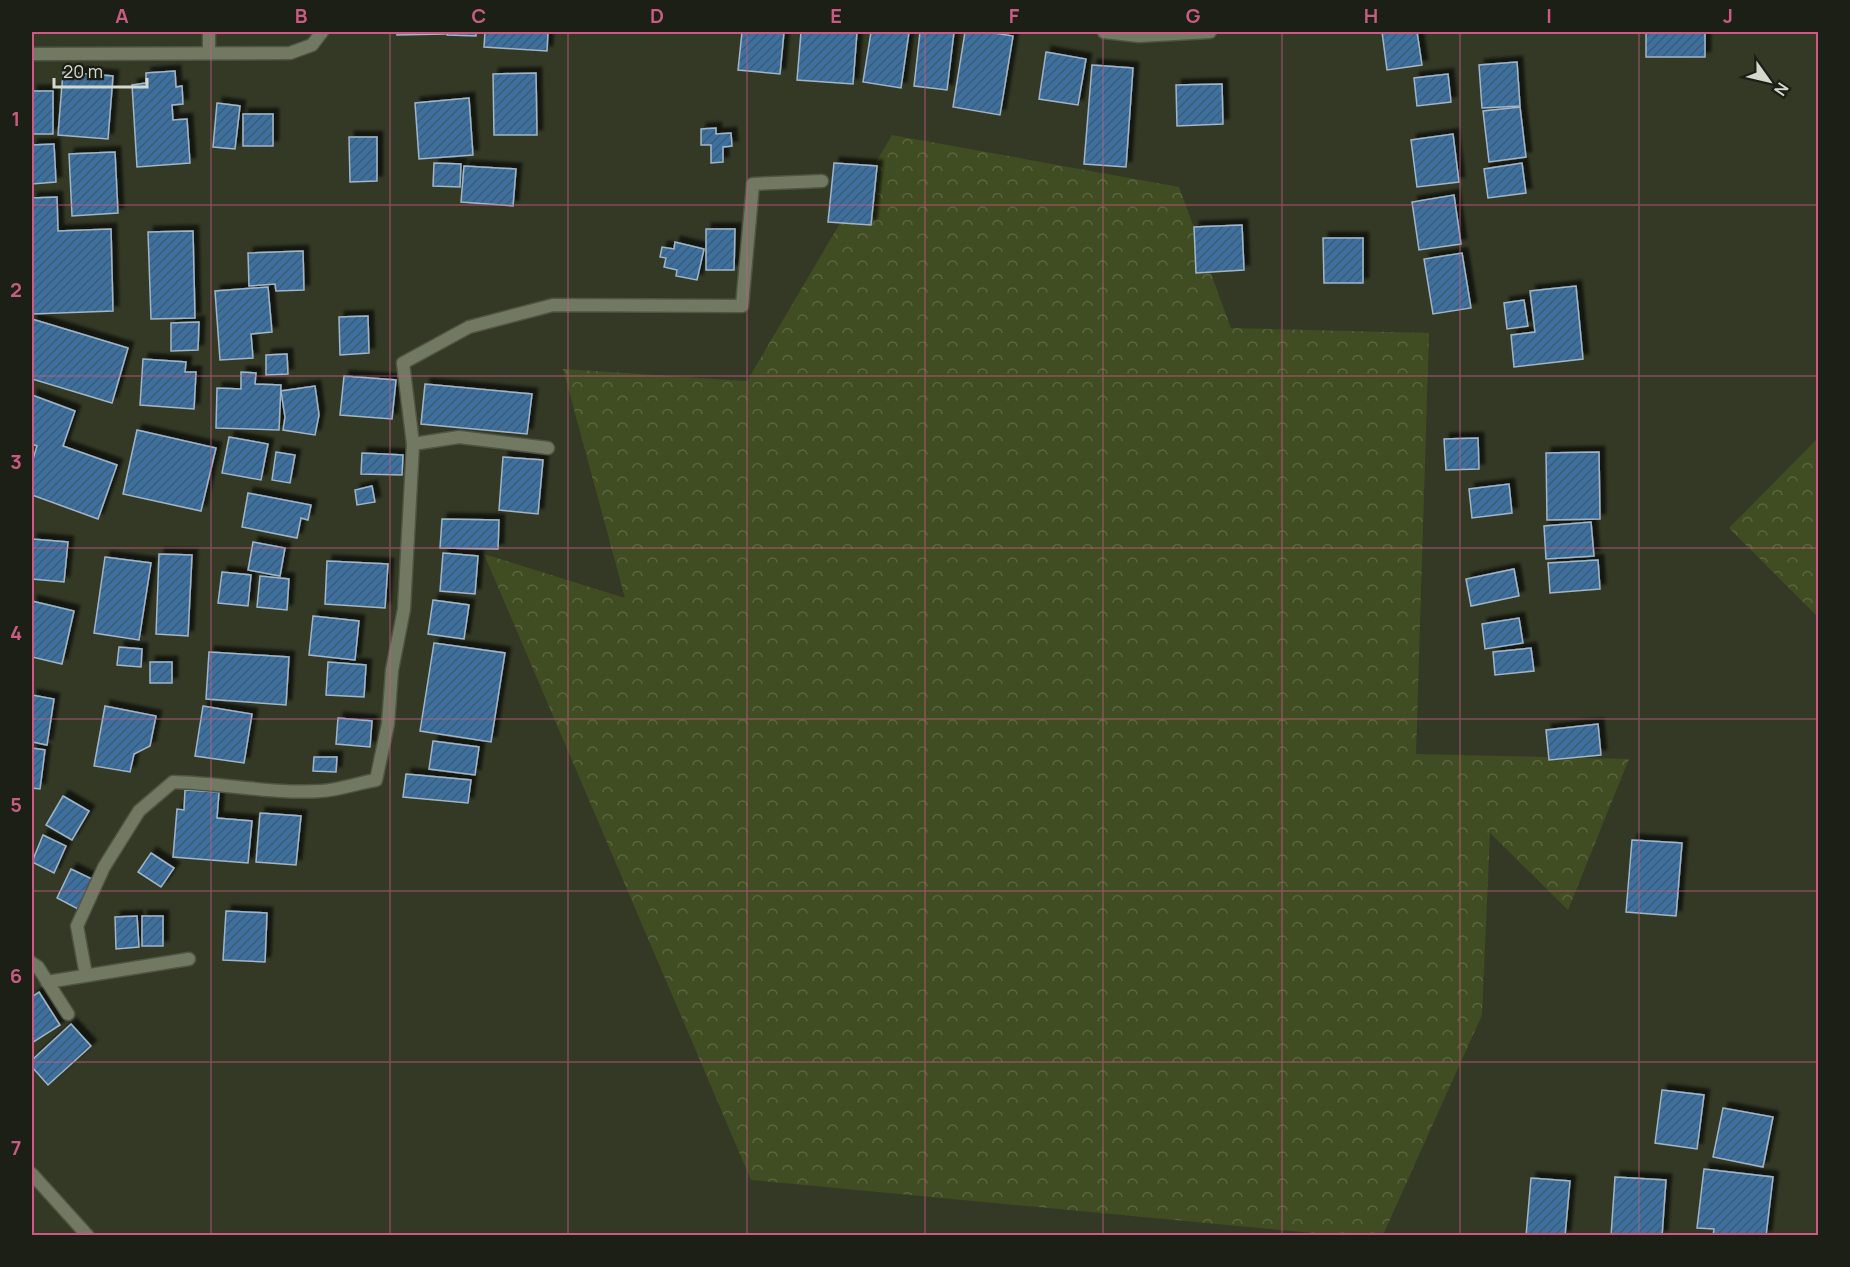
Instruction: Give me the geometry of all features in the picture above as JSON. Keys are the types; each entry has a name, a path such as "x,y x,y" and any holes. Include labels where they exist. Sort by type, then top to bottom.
{"street":[{"path":"209,32 209,53"},
{"path":"32,54 290,53 312,45 322,32"},
{"path":"1104,32 1139,36 1210,32"},
{"path":"86,975 77,926 104,867 139,811 173,782 207,783 260,790 322,791 376,780 388,724 392,670 404,609 413,444 403,363 469,327 553,305 742,306 753,184 822,182"},
{"path":"413,444 459,438 548,448"},
{"path":"47,982 189,959"},
{"path":"32,963 38,967 68,1014"},
{"path":"32,1174 88,1236"}],"green space":[{"path":"892,135 1179,187 1231,328 1429,333 1416,754 1629,759 1568,910 1490,833 1482,1015 1383,1235 1334,1235 751,1180 484,554 625,598 563,369 747,381"},
{"path":"1818,438 1818,617 1729,528"}],"building":[{"path":"397,32 445,32 445,34 397,35"},
{"path":"447,32 476,32 476,36 447,35"},
{"path":"485,32 548,32 547,51 484,47"},
{"path":"742,32 784,32 780,74 738,70"},
{"path":"801,32 857,32 853,84 797,80"},
{"path":"871,32 909,32 901,88 863,82"},
{"path":"920,32 954,32 947,90 914,86"},
{"path":"965,32 988,32 1013,36 1000,115 953,107"},
{"path":"1382,32 1417,32 1422,65 1387,70"},
{"path":"1646,32 1705,32 1705,57 1646,57"},
{"path":"1046,52 1086,59 1078,105 1039,99"},
{"path":"1517,62 1520,106 1482,108 1479,65"},
{"path":"1092,65 1133,68 1126,167 1084,164"},
{"path":"175,71 176,87 182,86 183,104 172,105 173,120 187,119 190,163 137,167 132,85 146,83 146,73"},
{"path":"63,72 113,76 108,139 58,135"},
{"path":"536,73 537,135 494,135 493,74"},
{"path":"1448,74 1451,102 1417,106 1414,78"},
{"path":"1222,84 1223,124 1177,126 1176,85"},
{"path":"32,91 53,91 53,134 32,134"},
{"path":"469,98 473,155 419,159 415,103"},
{"path":"217,103 240,106 235,149 213,147"},
{"path":"1520,107 1526,157 1489,162 1483,111"},
{"path":"243,114 273,114 273,146 243,146"},
{"path":"716,128 716,134 731,133 732,146 723,147 723,162 711,163 711,145 701,145 701,129"},
{"path":"1453,134 1459,182 1417,187 1411,140"},
{"path":"349,137 377,137 377,181 350,182"},
{"path":"54,144 56,182 32,184 32,145"},
{"path":"115,152 118,213 72,216 69,154"},
{"path":"434,163 461,164 460,187 433,186"},
{"path":"834,163 877,166 871,225 828,222"},
{"path":"1522,163 1526,193 1488,198 1484,169"},
{"path":"464,166 516,169 513,206 461,202"},
{"path":"1454,195 1461,244 1419,250 1412,202"},
{"path":"57,197 58,231 111,229 113,311 32,314 32,198"},
{"path":"1242,225 1244,270 1196,273 1194,227"},
{"path":"706,229 735,229 734,270 706,270"},
{"path":"193,231 195,318 151,319 148,232"},
{"path":"1323,238 1363,238 1363,283 1324,283"},
{"path":"675,242 704,249 697,280 676,276 677,270 664,267 666,258 660,257 662,247 674,249"},
{"path":"303,251 304,290 276,291 275,284 249,286 248,253"},
{"path":"1462,253 1471,308 1433,314 1424,259"},
{"path":"1576,286 1583,359 1514,367 1511,335 1535,332 1530,291"},
{"path":"268,287 272,332 251,334 253,358 220,360 215,291"},
{"path":"1524,300 1528,326 1507,329 1504,303"},
{"path":"368,316 369,353 340,355 339,317"},
{"path":"32,319 128,348 112,403 32,379"},
{"path":"199,322 198,350 171,351 171,323"},
{"path":"287,354 288,374 266,375 266,355"},
{"path":"143,359 186,362 185,372 196,372 194,409 140,405"},
{"path":"241,372 256,373 255,384 281,385 279,430 216,428 217,388 241,389"},
{"path":"344,376 396,380 392,419 340,415"},
{"path":"425,384 532,394 527,434 421,424"},
{"path":"315,386 319,415 315,435 283,430 285,417 281,391"},
{"path":"32,395 75,411 63,446 117,465 98,519 32,495 32,462 37,446 32,444"},
{"path":"137,430 216,448 201,511 123,494"},
{"path":"229,437 268,444 261,480 222,473"},
{"path":"1478,438 1479,469 1446,470 1444,439"},
{"path":"276,452 295,455 290,483 272,480"},
{"path":"1599,452 1600,519 1547,520 1546,453"},
{"path":"362,453 403,455 402,475 361,474"},
{"path":"503,457 543,460 538,514 499,510"},
{"path":"1509,484 1512,513 1472,518 1469,489"},
{"path":"372,486 375,502 357,505 355,490"},
{"path":"248,493 311,505 308,520 301,518 297,538 242,527"},
{"path":"442,519 499,520 498,549 440,548"},
{"path":"1591,522 1594,556 1546,559 1544,526"},
{"path":"32,539 68,542 64,582 32,579"},
{"path":"253,542 285,548 280,576 248,570"},
{"path":"443,553 478,556 475,594 440,591"},
{"path":"159,554 192,555 188,636 156,634"},
{"path":"105,557 151,563 139,640 94,633"},
{"path":"1598,560 1600,589 1550,593 1548,563"},
{"path":"327,561 388,564 385,608 325,604"},
{"path":"1514,569 1519,596 1471,606 1466,579"},
{"path":"222,572 251,575 248,606 218,603"},
{"path":"260,576 289,579 287,610 257,607"},
{"path":"433,600 469,605 464,639 428,634"},
{"path":"32,601 74,611 62,664 32,657"},
{"path":"313,616 359,621 355,660 309,655"},
{"path":"1519,618 1523,643 1485,649 1482,624"},
{"path":"434,643 505,653 491,742 420,731"},
{"path":"119,647 142,649 141,667 117,665"},
{"path":"1531,648 1534,671 1495,675 1493,652"},
{"path":"209,652 289,657 286,705 206,699"},
{"path":"150,662 172,662 172,683 150,683"},
{"path":"328,662 366,665 364,697 326,695"},
{"path":"32,695 54,699 47,745 32,742"},
{"path":"105,706 156,716 150,746 134,754 130,772 94,766"},
{"path":"203,706 252,714 244,763 195,756"},
{"path":"338,718 372,721 370,747 336,744"},
{"path":"1598,724 1601,755 1549,760 1546,730"},
{"path":"433,741 479,747 475,775 429,769"},
{"path":"32,748 45,750 40,789 32,788"},
{"path":"314,757 337,757 336,772 313,771"},
{"path":"406,774 471,780 468,803 403,797"},
{"path":"185,790 219,792 217,818 252,821 248,863 173,857 177,809 184,810"},
{"path":"63,796 89,811 72,840 46,825"},
{"path":"260,813 301,816 296,865 256,862"},
{"path":"43,835 66,846 54,873 32,862"},
{"path":"1632,840 1682,843 1676,916 1626,912"},
{"path":"151,853 174,868 161,887 138,872"},
{"path":"71,869 92,879 78,909 57,898"},
{"path":"226,911 267,913 265,962 223,960"},
{"path":"137,916 139,947 116,949 115,917"},
{"path":"142,916 163,916 163,946 142,946"},
{"path":"39,992 60,1025 32,1043 32,997"},
{"path":"71,1024 91,1046 48,1085 32,1067 32,1060"},
{"path":"1662,1090 1704,1095 1697,1149 1655,1143"},
{"path":"1723,1108 1773,1117 1763,1167 1713,1157"},
{"path":"1704,1169 1773,1177 1766,1236 1713,1236 1714,1229 1697,1228"},
{"path":"1615,1177 1666,1180 1662,1236 1611,1236"},
{"path":"1531,1178 1570,1181 1565,1236 1526,1236"}]}
